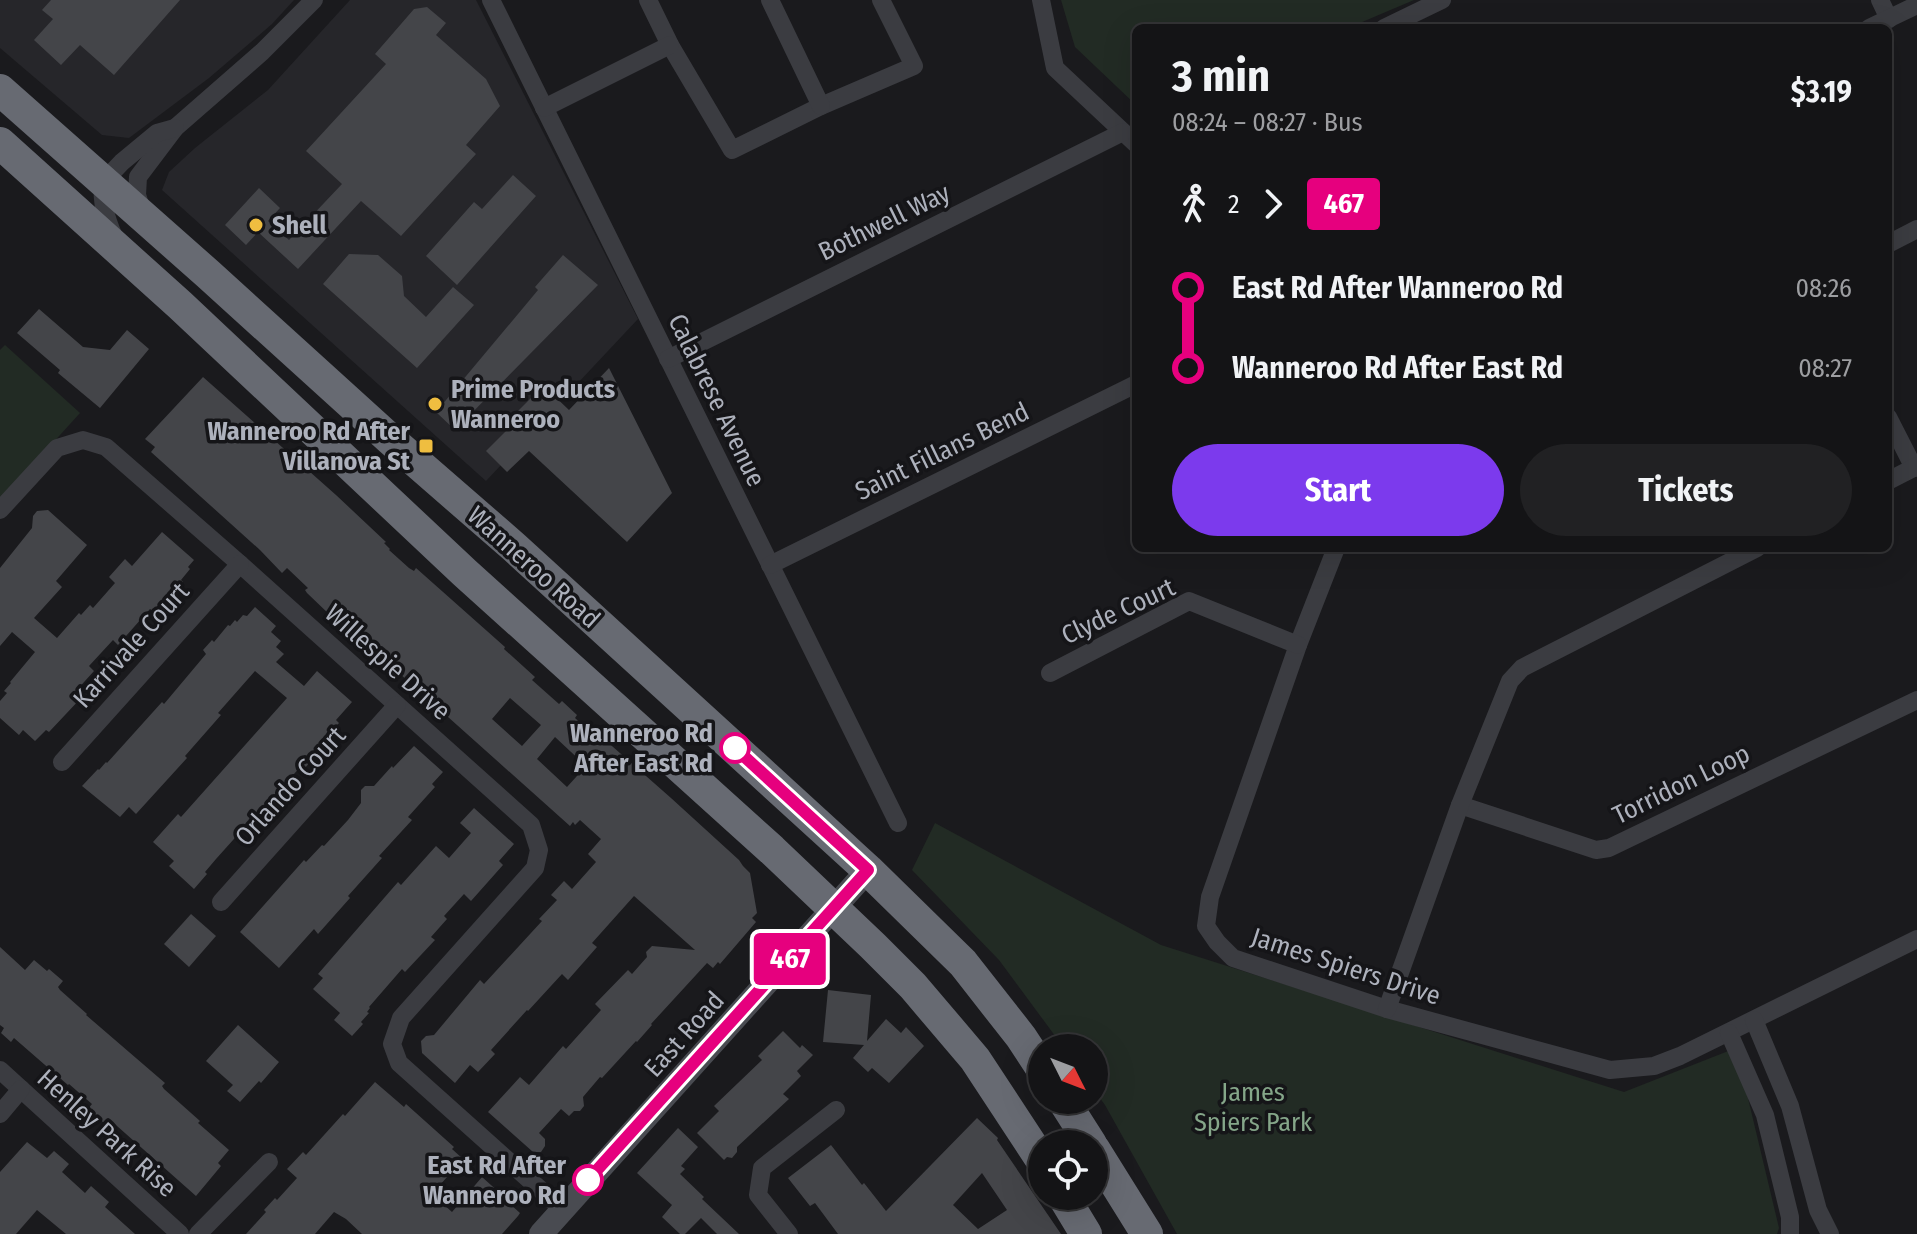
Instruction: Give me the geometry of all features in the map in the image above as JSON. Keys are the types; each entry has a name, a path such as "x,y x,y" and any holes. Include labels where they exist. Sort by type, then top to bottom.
{"highway":[{"name":"Wanneroo Road","path":"0,90 113,172 145,218 538,569 868,870 963,963 1028,1048"},
{"name":"Wanneroo Road","path":"6,151 121,252 834,909 913,986 975,1059 1028,1140"},
{"path":"391,440 420,480 529,580 535,593 529,604 521,609 506,609"},
{"path":"1108,1172 1147,1234"},
{"path":"1071,1210 1086,1234"}],"street":[{"path":"145,218 137,195 138,177 175,128 272,43 314,0"},
{"name":"Calabrese Avenue","path":"491,0 898,823"},
{"path":"648,0 670,45 732,150 821,106 914,66 881,0"},
{"path":"770,0 821,106"},
{"path":"1041,0 1055,68 1130,138"},
{"path":"1392,24 1442,0"},
{"path":"1880,0 1889,19"},
{"path":"1878,24 1917,5"},
{"path":"544,108 670,45"},
{"path":"121,252 105,217 102,196 113,172 157,133 175,128"},
{"name":"Bothwell Way","path":"668,359 1130,138"},
{"path":"1892,242 1917,229"},
{"name":"Saint Fillans Bend","path":"770,565 1132,386"},
{"path":"1892,424 1915,467 1892,479"},
{"name":"Willespie Drive","path":"0,510 57,448 83,440 106,447 531,825 539,850 535,868 401,1018 392,1044 399,1063 562,1209"},
{"name":"James Spiers Drive","path":"1334,552 1298,645 1210,897 1206,926 1233,958 1387,1009 1610,1070 1654,1066 1729,1033 1917,939"},
{"path":"1387,1009 1460,805 1510,681 1522,668 1749,552"},
{"name":"Karrivale Court","path":"62,762 240,564"},
{"name":"Clyde Court","path":"1050,673 1189,601 1298,645"},
{"name":"Torridon Loop","path":"1460,805 1596,850 1609,848 1917,700"},
{"name":"Orlando Court","path":"221,902 397,705"},
{"name":"East Road","path":"541,1234 868,870"},
{"path":"1754,1020 1790,1106 1818,1210 1830,1234"},
{"path":"1729,1033 1765,1115 1790,1217 1790,1234"},
{"name":"Henley Park Rise","path":"0,1070 180,1234"},
{"path":"0,1114 21,1089"},
{"path":"789,1234 758,1195 762,1168 836,1110"},
{"path":"198,1234 269,1162"}],"shaded area":[{"path":"0,0 294,0 272,24 209,78 129,138 102,135 0,48"},
{"path":"350,0 476,0 638,319 486,481 162,190 169,172 268,90"}],"green space":[{"path":"1061,0 1414,0 1357,24 1132,24 1132,101 1075,47"},
{"path":"5,345 80,413 0,501 0,350"},
{"name":"James Spiers Park","path":"935,823 1161,945 1624,1092 1736,1048 1779,1228 1777,1234 1177,1234 1108,1110 1108,1034 1054,1034 999,960 912,870"}],"building":[{"path":"51,0 180,0 114,75 80,45 61,65 34,40 53,19 42,10"},
{"path":"427,7 446,23 436,35 486,79 500,106 466,145 476,154 401,236 361,201 298,269 258,232 246,245 225,225 259,188 280,208 268,221 289,240 342,184 306,151 386,64 375,54 414,9"},
{"path":"513,175 536,196 457,285 426,256 474,202 482,209"},
{"path":"349,254 378,255 402,276 404,296 426,317 453,287 474,305 417,368 323,284"},
{"path":"563,255 598,285 455,430 436,412 538,290 535,287"},
{"path":"39,309 83,347 110,350 127,330 149,349 100,408 17,333"},
{"path":"609,368 672,493 627,542 529,451 507,472 486,451 521,416 517,412 537,392 540,395 546,388 569,410"},
{"path":"203,377 336,495 409,568 414,571 416,568 505,647 535,677 532,680 559,704 562,701 577,715 575,718 602,742 604,739 671,798 750,873 757,913 752,918 756,922 720,964 718,962 713,968 707,963 637,1042 600,1077 583,1097 584,1106 580,1111 574,1111 569,1116 561,1109 539,1133 545,1139 541,1152 533,1152 488,1112 520,1077 529,1085 563,1046 566,1049 601,1010 595,1004 628,970 632,974 652,946 695,950 634,896 592,943 597,947 568,980 562,974 491,1050 495,1054 478,1072 470,1065 455,1083 422,1053 421,1041 426,1036 434,1035 480,980 484,984 542,921 539,919 557,900 551,895 564,881 572,889 596,862 588,854 601,839 580,820 570,826 387,662 389,659 336,616 331,616 287,568 282,573 151,452 155,447 145,439","holes":["510,698 541,725 522,746 492,719","555,737 586,766 567,787 537,759"]},
{"path":"48,510 87,545 56,581 62,587 34,618 57,638 79,613 81,615 90,605 93,608 115,583 109,577 125,559 132,566 162,532 194,560 181,580 183,582 171,595 153,611 150,609 118,645 113,640 89,666 94,671 75,692 81,698 49,732 46,730 35,741 23,730 19,735 0,718 0,701 7,693 4,691 35,652 12,632 0,646 0,568 32,528 33,516 37,511"},
{"path":"255,607 276,626 271,632 281,641 276,647 284,654 276,662 304,686 317,671 352,702 336,720 339,723 314,751 317,754 305,768 302,765 245,833 242,830 194,889 169,866 174,861 153,842 178,814 181,817 287,698 255,671 218,713 221,715 185,756 187,758 136,814 129,807 120,817 82,786 162,702 164,704 206,654 203,650 212,640 214,642 228,625 235,620 237,622 243,615 247,616"},
{"path":"414,746 443,772 432,784 435,787 408,817 412,820 379,856 382,858 348,896 350,898 318,934 314,929 279,968 240,932 304,860 306,862 324,846 348,820 361,803 361,790 365,786 374,786"},
{"path":"474,808 514,844 499,861 503,865 471,901 464,894 444,916 447,919 431,937 435,940 405,972 402,969 369,1007 369,1013 361,1022 363,1024 352,1036 334,1020 340,1013 313,989 323,978 318,974 398,882 401,885 436,846 449,858 471,833 460,823"},
{"path":"191,914 216,936 189,967 164,944"},
{"path":"0,947 25,970 34,960 63,981 58,987 60,990 165,1083 162,1086 164,1089 229,1150 218,1163 221,1166 196,1196 108,1118 104,1123 88,1109 92,1104 14,1038 11,1042 1,1033 4,1028 0,1025"},
{"path":"828,990 871,995 867,1041 886,1019 901,1033 906,1027 924,1046 889,1083 872,1068 868,1072 853,1058 864,1045 823,1042"},
{"path":"238,1025 279,1062 240,1102 227,1091 233,1085 206,1061"},
{"path":"783,1031 800,1048 802,1045 813,1055 797,1071 801,1076 783,1094 789,1099 737,1147 732,1158 724,1160 697,1133 719,1111 714,1106 762,1060 758,1056"},
{"path":"375,1082 404,1107 406,1104 463,1159 432,1194 452,1212 482,1177 511,1203 520,1213 518,1216 502,1234 362,1234 334,1212 315,1234 246,1234 266,1212 264,1210 297,1178 287,1169 303,1152 306,1155"},
{"path":"977,1118 998,1138 1028,1186 1028,1210 1045,1210 1061,1234 838,1234 815,1203 810,1206 788,1178 831,1145 862,1185 864,1183 886,1211","holes":["982,1173 1007,1210 978,1229 953,1205"]},
{"path":"678,1128 698,1147 681,1166 685,1169 680,1174 739,1234 717,1234 701,1218 685,1234 680,1234 662,1217 672,1205 637,1173"},
{"path":"27,1142 47,1158 54,1151 69,1164 62,1172 85,1193 91,1186 109,1202 105,1207 135,1234 66,1234 37,1210 16,1234 0,1234 0,1172"}],"bus line":[{"name":"467","path":"588,1180 868,870 735,748"}],"place":[{"name":"Shell","path":"256,225"},
{"name":"Prime Products Wanneroo","path":"435,404"},
{"name":"Wanneroo Rd After Villanova St","path":"426,446"},
{"name":"Wanneroo Rd After East Rd","path":"735,748"},
{"name":"East Rd After Wanneroo Rd","path":"588,1180"}]}
